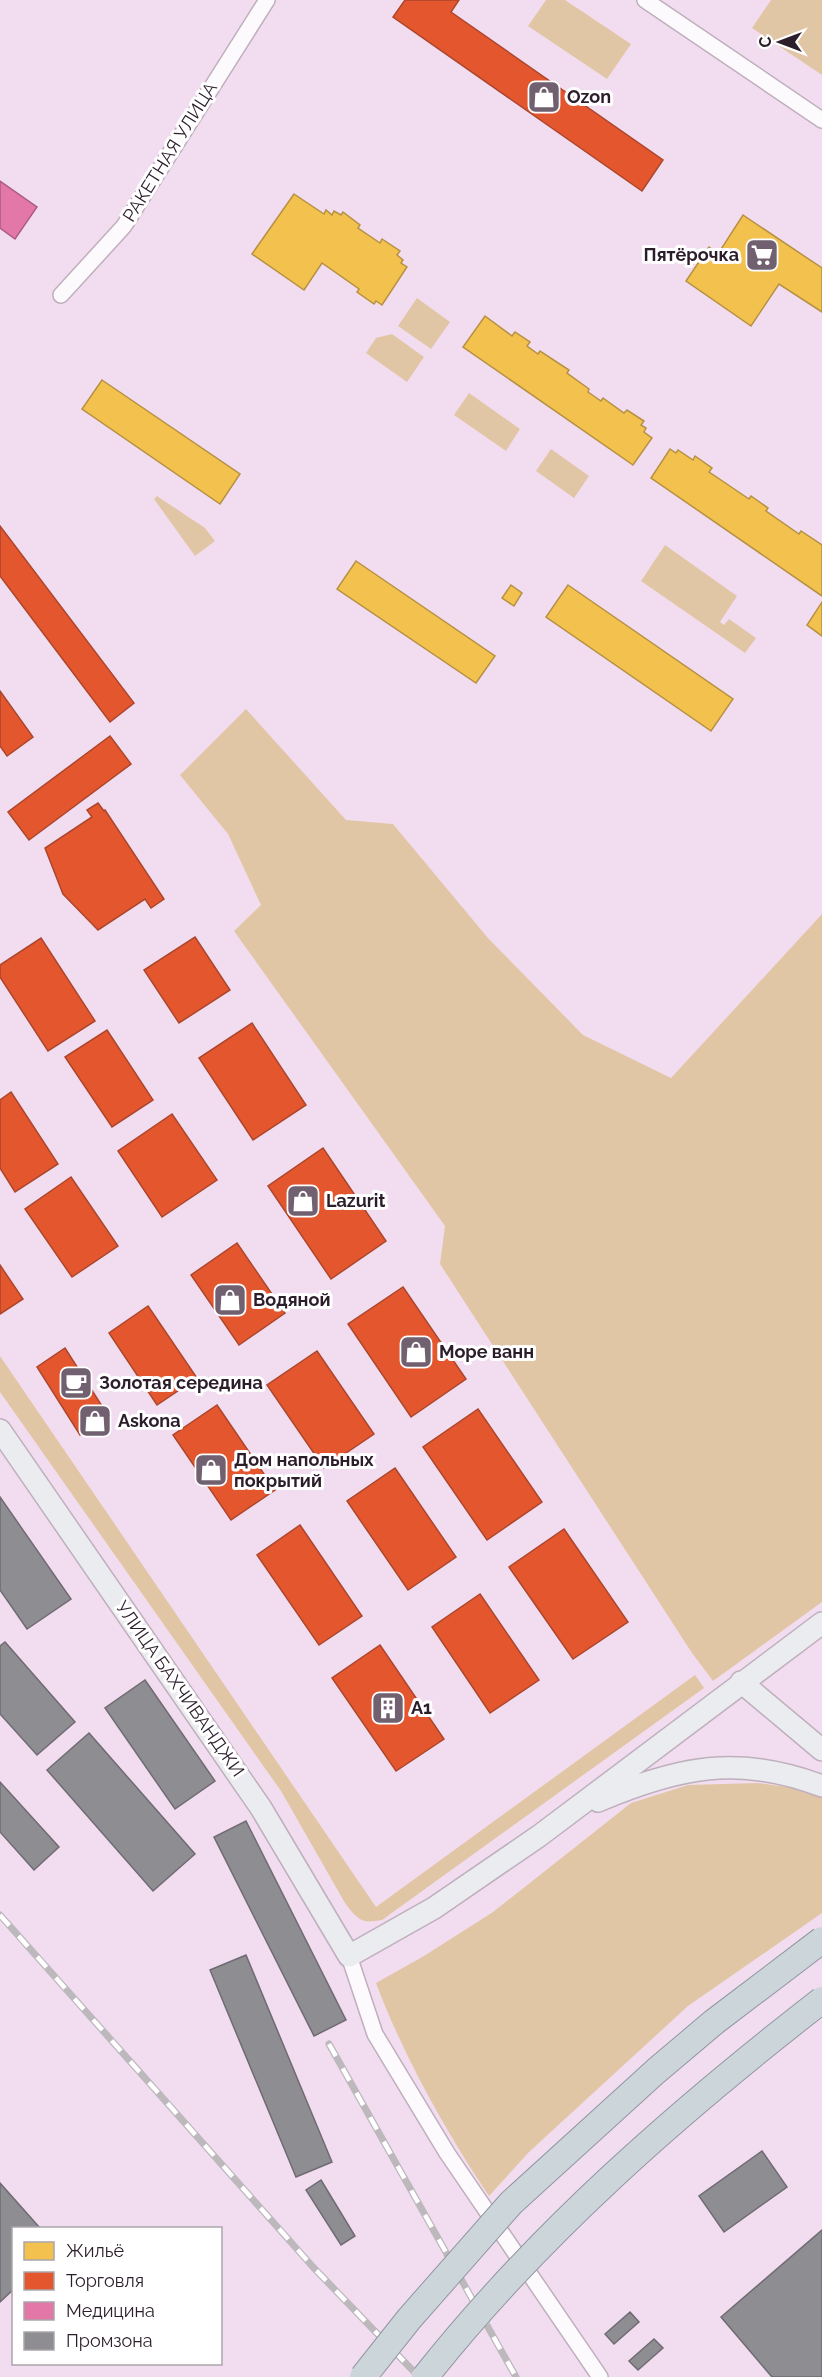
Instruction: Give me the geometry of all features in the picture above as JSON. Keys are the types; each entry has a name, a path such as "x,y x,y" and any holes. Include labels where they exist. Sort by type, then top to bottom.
{"highway":[{"path":"363,2377 409,2319 511,2203 656,2071 714,2022 822,1940"},
{"path":"425,2377 460,2332 566,2221 716,2085 822,2000"}],"main road":[{"name":"УЛИЦА БАХЧИВАНДЖИ","path":"0,1430 261,1808 349,1956"},
{"path":"349,1956 434,1908 568,1815 822,1623"},
{"path":"741,1682 822,1750"},
{"path":"568,1815 639,1784 696,1769 745,1767 774,1771 822,1786"}],"street":[{"name":"РАКЕТНАЯ УЛИЦА","path":"61,295 124,226 267,0"},
{"path":"645,0 822,120"},
{"path":"349,1956 375,2034 447,2153 600,2377"}],"shaded area":[{"path":"546,0 565,0 631,44 607,79 528,26"},
{"path":"771,0 822,0 822,75 752,28"},
{"path":"417,298 450,322 431,349 398,326"},
{"path":"392,334 424,357 407,382 366,353 376,338"},
{"path":"469,393 520,429 506,451 454,415"},
{"path":"551,449 589,476 574,498 536,471"},
{"path":"157,496 205,528 215,541 195,556 154,499"},
{"path":"665,545 737,596 720,622 724,625 729,619 756,638 745,653 641,581"},
{"path":"246,709 346,820 393,824 488,938 583,1035 671,1078 822,914 822,1602 713,1681 692,1653 440,1264 445,1226 234,931 261,905 228,834 180,775"},
{"path":"0,1356 376,1907 695,1675 704,1688 382,1920 364,1921 345,1903 281,1791 0,1392"},
{"path":"758,1783 822,1792 822,1913 688,2006 529,2152 489,2196 426,2092 399,2038 376,1983 424,1956 493,1912 631,1803 688,1785"}],"building: Жильё":[{"path":"294,194 324,214 326,210 332,215 334,211 341,215 343,212 360,225 358,228 380,243 382,239 400,251 397,255 403,260 401,263 407,267 382,305 376,301 374,304 357,292 359,289 322,263 304,290 252,254"},
{"path":"743,215 822,268 822,312 779,284 751,326 686,281 709,247 718,254"},
{"path":"485,316 512,336 515,332 530,342 527,346 538,354 540,351 569,370 567,373 601,401 603,398 624,413 627,410 644,421 641,425 646,428 644,432 652,438 633,465 463,347"},
{"path":"102,380 240,474 220,504 82,409"},
{"path":"670,449 676,453 678,450 693,460 695,456 712,468 709,472 749,499 751,496 768,508 766,511 799,534 801,531 822,545 822,596 651,478"},
{"path":"356,561 495,656 476,683 337,589"},
{"path":"511,585 522,593 514,606 502,598"},
{"path":"568,585 733,699 711,731 546,617"},
{"path":"822,602 822,636 807,625"}],"building: Торговля":[{"path":"405,0 459,0 451,12 663,160 642,191 393,17"},
{"path":"0,526 134,703 110,722 0,576"},
{"path":"0,691 33,737 7,756 0,746"},
{"path":"110,736 131,764 29,840 8,812"},
{"path":"98,803 105,810 164,899 151,908 145,899 98,930 63,894 45,848 92,817 87,810"},
{"path":"195,937 230,990 179,1023 144,970"},
{"path":"41,938 95,1021 48,1051 0,977 0,965"},
{"path":"252,1023 306,1105 253,1140 199,1058"},
{"path":"107,1030 153,1100 112,1127 65,1057"},
{"path":"11,1092 58,1164 15,1192 0,1168 0,1100"},
{"path":"172,1114 217,1180 162,1217 118,1151"},
{"path":"323,1148 386,1241 331,1279 268,1186"},
{"path":"71,1177 118,1246 72,1277 25,1209"},
{"path":"237,1243 285,1313 239,1345 191,1275"},
{"path":"0,1265 23,1299 0,1314"},
{"path":"403,1287 466,1379 411,1417 348,1324"},
{"path":"148,1306 197,1378 157,1405 109,1333"},
{"path":"65,1348 109,1417 80,1435 37,1367"},
{"path":"317,1351 374,1434 324,1468 267,1385"},
{"path":"217,1405 275,1490 231,1520 173,1435"},
{"path":"478,1409 542,1502 487,1540 423,1447"},
{"path":"395,1468 456,1557 408,1590 347,1501"},
{"path":"300,1525 362,1616 319,1645 257,1555"},
{"path":"564,1529 628,1622 573,1659 509,1567"},
{"path":"480,1594 539,1680 490,1713 432,1627"},
{"name":"A1","path":"380,1645 444,1739 396,1771 332,1678"}],"building: Медицина":[{"path":"0,181 37,207 15,239 0,228"}],"building: Промзона":[{"path":"0,1497 71,1599 27,1629 0,1590"},
{"path":"5,1642 75,1722 37,1755 0,1714 0,1646"},
{"path":"145,1680 215,1781 175,1809 105,1708"},
{"path":"89,1733 195,1854 153,1891 47,1770"},
{"path":"0,1782 59,1847 34,1870 0,1832"},
{"path":"246,1821 346,2020 314,2036 214,1837"},
{"path":"246,1955 332,2162 296,2177 210,1970"},
{"path":"762,2151 787,2187 724,2232 699,2196"},
{"path":"321,2180 355,2236 341,2245 306,2190"},
{"path":"0,2183 39,2227 12,2227 12,2291 0,2302"},
{"path":"822,2230 822,2377 772,2377 721,2317"},
{"path":"630,2312 639,2322 614,2344 605,2334"},
{"path":"654,2339 663,2348 638,2370 629,2361"}],"railway":[{"path":"0,1915 313,2267 419,2377"},
{"path":"329,2044 516,2377"}],"place":[{"name":"Ozon","path":"544,97"},
{"name":"Пятёрочка","path":"762,255"},
{"name":"Lazurit","path":"303,1201"},
{"name":"Водяной","path":"230,1300"},
{"name":"Море ванн","path":"416,1352"},
{"name":"Золотая середина","path":"76,1383"},
{"name":"Askona","path":"95,1421"},
{"name":"Дом напольных покрытий","path":"211,1470"},
{"name":"A1","path":"388,1708"}]}
